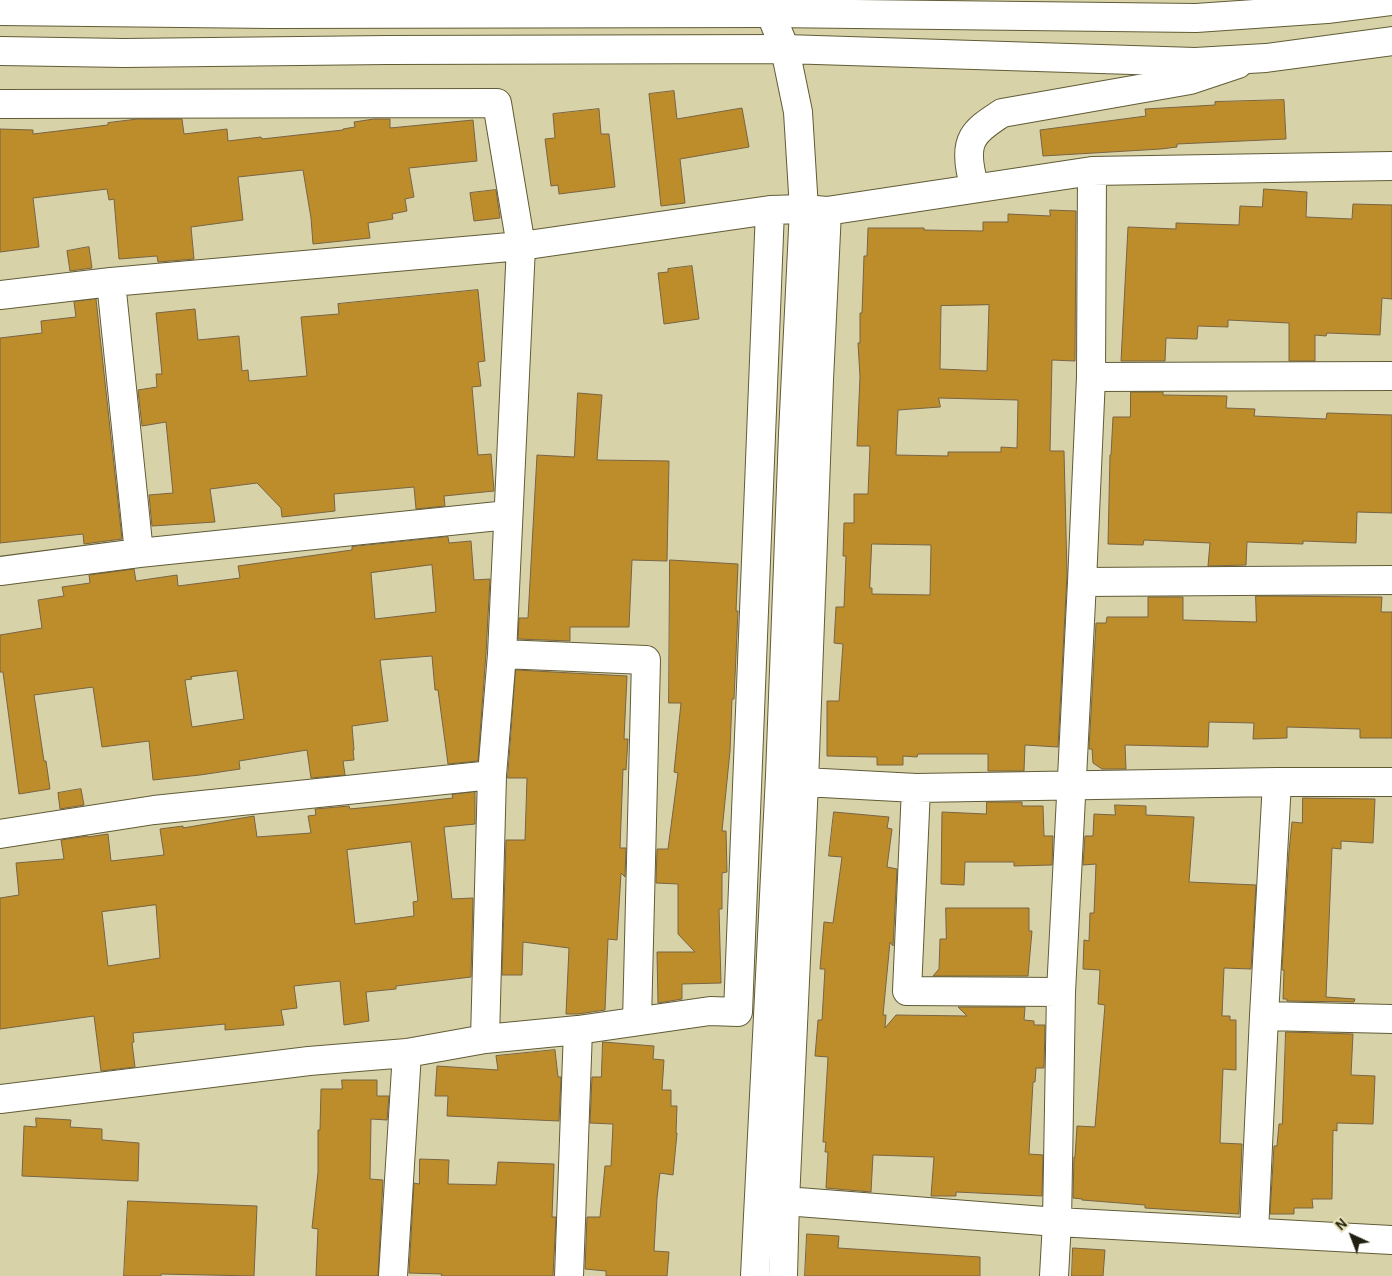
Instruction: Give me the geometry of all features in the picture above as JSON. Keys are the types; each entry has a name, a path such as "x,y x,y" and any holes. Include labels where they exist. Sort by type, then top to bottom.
{"street":[{"path":"0,11 271,7 768,7 1196,18 1268,6 1327,9 1392,1"},
{"path":"768,7 785,49 816,210 804,782 783,1276"},
{"path":"0,51 124,53 785,49 1195,62 1266,58 1392,41"},
{"path":"976,188 970,172 972,139 985,124 1002,113 1190,80 1254,59"},
{"path":"0,104 496,103 520,246 502,654 492,775 486,1039"},
{"path":"0,295 111,282 520,246 770,210 816,210 1092,171 1392,166"},
{"path":"1054,1276 1057,1222 1061,992 1091,377 1092,171"},
{"path":"0,1099 309,1060 406,1053 486,1039 578,1030 710,1011 738,1012 770,210"},
{"path":"754,1276 778,806 794,425 816,210"},
{"path":"111,282 139,553"},
{"path":"1091,377 1392,376"},
{"path":"0,571 139,553 508,516"},
{"path":"1082,582 1392,580"},
{"path":"502,654 646,660 637,1021"},
{"path":"0,834 154,810 492,775"},
{"path":"804,782 916,788 1392,782"},
{"path":"1254,1232 1277,782"},
{"path":"916,788 906,991 1061,992"},
{"path":"1264,1016 1392,1019"},
{"path":"569,1276 578,1030"},
{"path":"394,1276 406,1053"},
{"path":"785,1201 1057,1222 1392,1240"}],"building":[{"path":"674,91 677,119 742,108 749,147 680,159 685,203 661,206 649,94"},
{"path":"1284,100 1286,139 1177,144 1177,147 1161,149 1043,156 1040,130 1146,116 1145,109 1215,105 1215,102"},
{"path":"599,109 601,134 609,134 615,187 559,194 558,185 551,186 545,139 555,138 553,114"},
{"path":"138,119 182,119 184,134 227,129 228,141 343,130 355,127 354,122 374,119 390,119 390,128 473,120 477,161 409,168 414,197 405,199 407,211 392,214 393,219 368,223 370,238 313,244 303,170 238,177 243,220 191,227 194,259 158,262 157,256 119,259 114,199 109,200 107,189 33,198 39,247 0,252 0,129 33,130 33,134 108,125 108,123"},
{"path":"1264,189 1307,192 1306,217 1352,219 1353,204 1392,205 1392,299 1382,298 1380,335 1327,333 1326,336 1315,335 1315,361 1289,361 1289,323 1228,320 1228,327 1198,326 1197,339 1166,338 1165,361 1121,361 1128,227 1176,229 1176,223 1239,225 1240,206 1262,207"},
{"path":"496,190 500,218 474,221 470,193"},
{"path":"1050,210 1076,211 1075,361 1052,360 1050,451 1064,451 1067,575 1058,747 1025,745 1024,771 988,771 988,754 918,754 917,757 903,756 903,765 877,765 877,757 827,756 827,701 839,701 843,644 834,643 836,607 844,607 846,556 843,556 844,523 854,523 854,494 868,494 870,446 857,446 860,377 858,343 860,343 860,313 862,313 864,256 867,256 868,228 983,231 983,222 1008,222 1008,214 1050,216","holes":["989,305 987,371 940,369 941,306","939,398 1018,400 1017,448 1001,447 1001,452 948,452 948,456 896,455 898,410 940,407","872,544 931,545 930,595 872,594 872,588 870,588"]},
{"path":"89,247 92,268 70,271 67,251"},
{"path":"692,266 699,319 664,324 658,273 668,272 668,269"},
{"path":"478,290 485,361 478,362 481,386 472,387 478,455 491,454 494,491 444,496 445,506 416,509 414,487 334,494 335,511 282,517 281,508 257,483 210,489 215,522 152,526 149,495 173,493 166,422 142,426 138,390 157,387 156,374 162,374 156,313 195,309 198,340 239,336 242,371 248,370 249,381 307,376 301,317 339,314 338,304"},
{"path":"96,299 122,539 84,544 83,534 0,543 0,338 42,333 41,321 76,317 74,302"},
{"path":"1131,392 1163,392 1163,395 1227,396 1226,408 1255,409 1254,416 1326,419 1327,413 1392,415 1392,513 1357,512 1356,543 1303,541 1303,544 1247,542 1246,565 1208,566 1210,543 1144,540 1143,545 1108,544 1110,455 1113,417 1130,417"},
{"path":"578,393 602,395 597,460 669,461 667,561 632,560 629,627 570,627 570,641 518,639 519,618 528,618 537,455 574,457"},
{"path":"448,537 449,543 471,541 474,580 490,579 478,761 448,764 438,690 435,690 432,656 380,660 388,721 352,726 354,760 343,761 345,775 311,778 307,750 239,761 240,769 153,780 149,741 102,747 93,687 34,695 50,789 19,794 3,672 0,672 0,635 42,628 38,600 64,596 62,587 90,583 89,575 134,569 136,581 177,575 178,586 240,578 238,566 352,550 352,547","holes":["432,565 436,612 375,619 371,573","237,671 244,719 192,727 185,680 192,679 191,677"]},
{"path":"670,560 738,564 736,611 738,611 734,699 732,699 730,751 722,831 726,831 727,872 722,873 722,909 719,909 721,983 682,984 682,999 658,1003 657,952 695,952 678,934 678,884 656,883 657,849 668,849 678,773 674,772 681,703 669,703"},
{"path":"1256,596 1382,597 1381,612 1392,612 1392,738 1360,738 1360,729 1287,727 1287,738 1253,739 1254,723 1209,722 1208,747 1125,745 1126,769 1102,769 1093,763 1092,749 1089,749 1096,623 1106,623 1107,617 1148,617 1148,597 1183,597 1183,620 1256,622"},
{"path":"516,670 627,676 624,739 628,739 626,770 623,769 620,848 626,848 625,877 621,873 617,940 608,939 605,1010 566,1014 569,948 523,942 522,975 502,975 506,840 525,840 527,778 508,778"},
{"path":"81,789 84,805 60,809 58,793"},
{"path":"475,792 475,824 444,827 452,899 473,898 471,977 396,986 396,989 366,992 369,1021 344,1025 340,981 294,986 297,1008 281,1010 284,1025 225,1030 225,1024 133,1033 134,1042 132,1043 135,1067 101,1071 94,1016 0,1029 0,898 19,895 16,863 64,859 61,840 108,834 111,861 164,855 160,829 183,826 183,828 254,816 257,837 311,833 308,816 316,815 315,809 349,806 350,809 390,805 453,798 452,795","holes":["411,842 418,901 413,902 414,916 355,924 347,850","156,905 160,958 108,966 102,912"]},
{"path":"1303,798 1375,799 1373,843 1341,841 1341,849 1332,848 1326,997 1355,999 1354,1002 1287,1001 1287,999 1283,999 1284,970 1282,970 1289,851 1292,822 1302,823"},
{"path":"987,802 1022,802 1022,806 1043,806 1044,836 1053,836 1052,865 1014,866 1014,862 965,862 964,885 941,884 942,812 986,814"},
{"path":"1115,805 1146,806 1146,815 1194,817 1189,882 1256,885 1251,969 1224,968 1222,1016 1230,1016 1230,1020 1236,1020 1236,1070 1223,1069 1220,1143 1242,1144 1239,1214 1145,1208 1145,1205 1073,1198 1077,1126 1095,1127 1105,1005 1098,1004 1100,970 1083,969 1084,940 1089,941 1090,913 1094,913 1096,864 1083,865 1085,836 1093,836 1094,814 1115,815"},
{"path":"834,812 889,817 887,828 892,829 887,867 897,869 893,946 890,942 883,1015 886,1015 885,1028 896,1015 967,1016 958,1007 1025,1007 1024,1020 1034,1021 1034,1025 1045,1025 1044,1068 1036,1068 1035,1082 1033,1082 1029,1154 1043,1155 1042,1196 956,1192 956,1196 931,1196 934,1157 873,1155 871,1192 826,1188 828,1152 825,1152 826,1142 823,1142 828,1057 815,1056 818,1020 822,1020 825,969 820,969 824,922 833,923 842,857 829,856"},
{"path":"946,908 1029,908 1029,931 1032,931 1028,976 933,976 939,969 940,939 946,939"},
{"path":"1286,1032 1353,1034 1351,1075 1375,1076 1373,1124 1337,1123 1337,1131 1333,1130 1332,1199 1312,1199 1313,1208 1294,1208 1294,1214 1270,1214 1274,1146 1277,1146 1279,1124 1282,1124"},
{"path":"603,1042 654,1046 653,1059 664,1060 662,1090 671,1090 671,1106 677,1106 677,1133 673,1175 660,1173 657,1198 654,1251 669,1252 667,1276 606,1276 606,1271 585,1269 587,1217 600,1217 605,1166 611,1166 613,1124 590,1123 592,1077 601,1077"},
{"path":"555,1050 558,1077 561,1077 559,1121 447,1116 448,1096 435,1096 437,1066 498,1070 496,1056"},
{"path":"342,1080 377,1080 377,1096 389,1096 387,1120 371,1119 370,1179 383,1180 378,1276 316,1276 318,1229 312,1228 318,1172 318,1130 320,1130 321,1089 342,1089"},
{"path":"36,1118 71,1120 70,1127 102,1129 102,1140 139,1143 138,1181 22,1176 24,1126 36,1127"},
{"path":"420,1159 449,1160 448,1184 496,1185 498,1162 554,1164 552,1217 556,1217 553,1276 441,1276 442,1274 409,1273 414,1183 419,1184"},
{"path":"128,1201 257,1206 254,1276 161,1274 161,1276 124,1276"},
{"path":"807,1234 839,1236 838,1248 980,1257 980,1276 805,1276"},
{"path":"1073,1248 1105,1250 1103,1276 1072,1276"}]}
